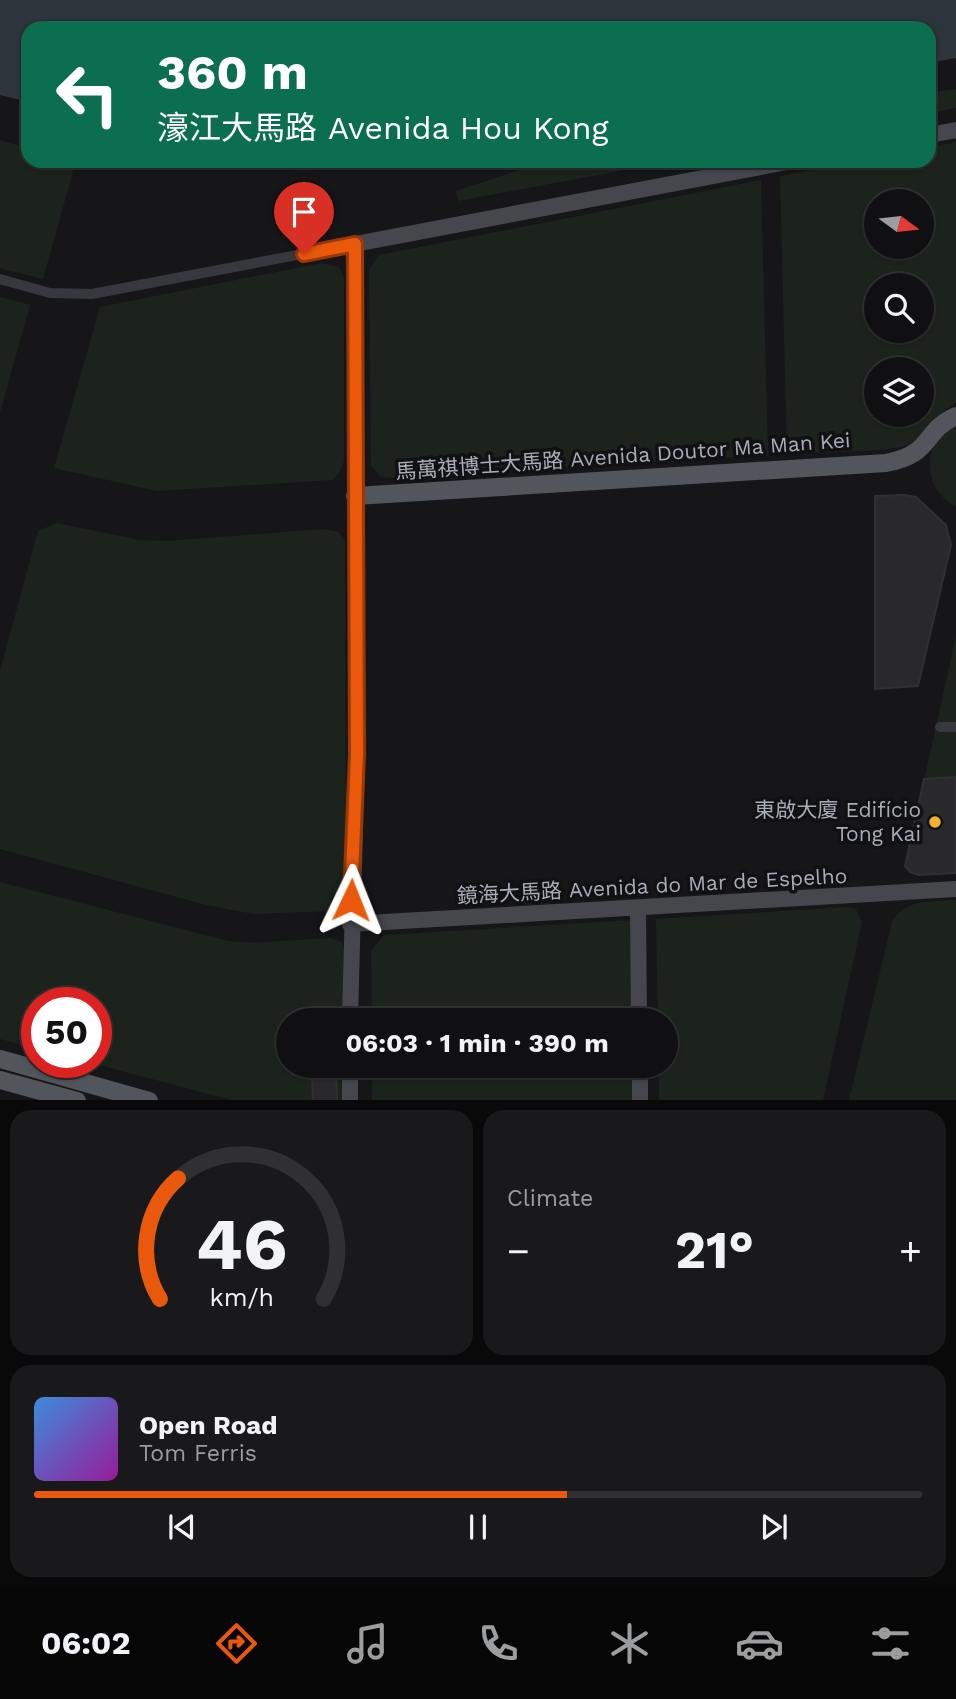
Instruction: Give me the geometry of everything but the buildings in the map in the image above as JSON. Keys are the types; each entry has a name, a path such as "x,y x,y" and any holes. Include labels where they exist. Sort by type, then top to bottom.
{"main road":[{"path":"936,134 956,130"},
{"path":"350,1008 357,754 355,244 755,168"},
{"name":"馬萬祺博士大馬路 Avenida Doutor Ma Man Kei","path":"355,496 886,463 911,457 930,441 942,424 956,416"},
{"name":"鏡海大馬路 Avenida do Mar de Espelho","path":"351,924 956,889"},
{"path":"638,908 639,1008"},
{"path":"0,1059 145,1100"},
{"path":"350,1078 350,1100"},
{"path":"640,1078 640,1100"},
{"path":"0,1080 73,1100"}],"street":[{"path":"0,279 51,293 92,294 355,244"},
{"path":"940,727 956,727"}],"shaded area":[{"path":"0,0 956,0 956,58 936,62 936,21 21,21 21,100 0,95"},
{"path":"956,89 956,108 936,112 936,92"},
{"path":"0,140 21,146 21,168 74,168 43,279 0,268"},
{"path":"956,142 956,403 934,422 934,357 864,357 864,427 930,427 913,443 890,449 787,454 780,176 823,168 936,168 936,146"},
{"path":"526,168 635,168 458,201 456,191"},
{"path":"761,180 768,455 391,478 381,477 371,466 369,269 379,255"},
{"path":"322,263 339,267 344,278 344,461 340,472 332,480 157,491 54,468 100,307"},
{"path":"0,297 30,305 0,413"},
{"path":"956,423 956,507 936,488 930,465 937,442"},
{"path":"57,523 140,540 167,541 323,529 339,532 345,542 346,891 341,905 332,911 254,914 206,905 0,849 0,671 38,531"},
{"name":"東啟大廈 Edifício Tong Kai","path":"956,636 956,873 919,875 905,866"},
{"path":"0,882 228,941 252,943 330,938 341,942 345,951 345,1008 276,1008 276,1078 345,1078 345,1100 231,1100 112,1068 112,987 21,987 21,1045 0,1039"},
{"path":"956,900 956,1100 849,1100 892,922 898,914 912,905"},
{"path":"846,907 856,909 862,922 823,1100 659,1100 659,1078 678,1078 678,1008 658,1008 656,919"},
{"path":"634,920 636,1008 372,1008 371,951 384,935"},
{"path":"372,1078 636,1078 637,1100 372,1100"}],"place":[{"name":"東啟大廈 Edifício Tong Kai","path":"935,822"}],"route":[{"path":"304,254 355,244 357,754 351,900"}]}
